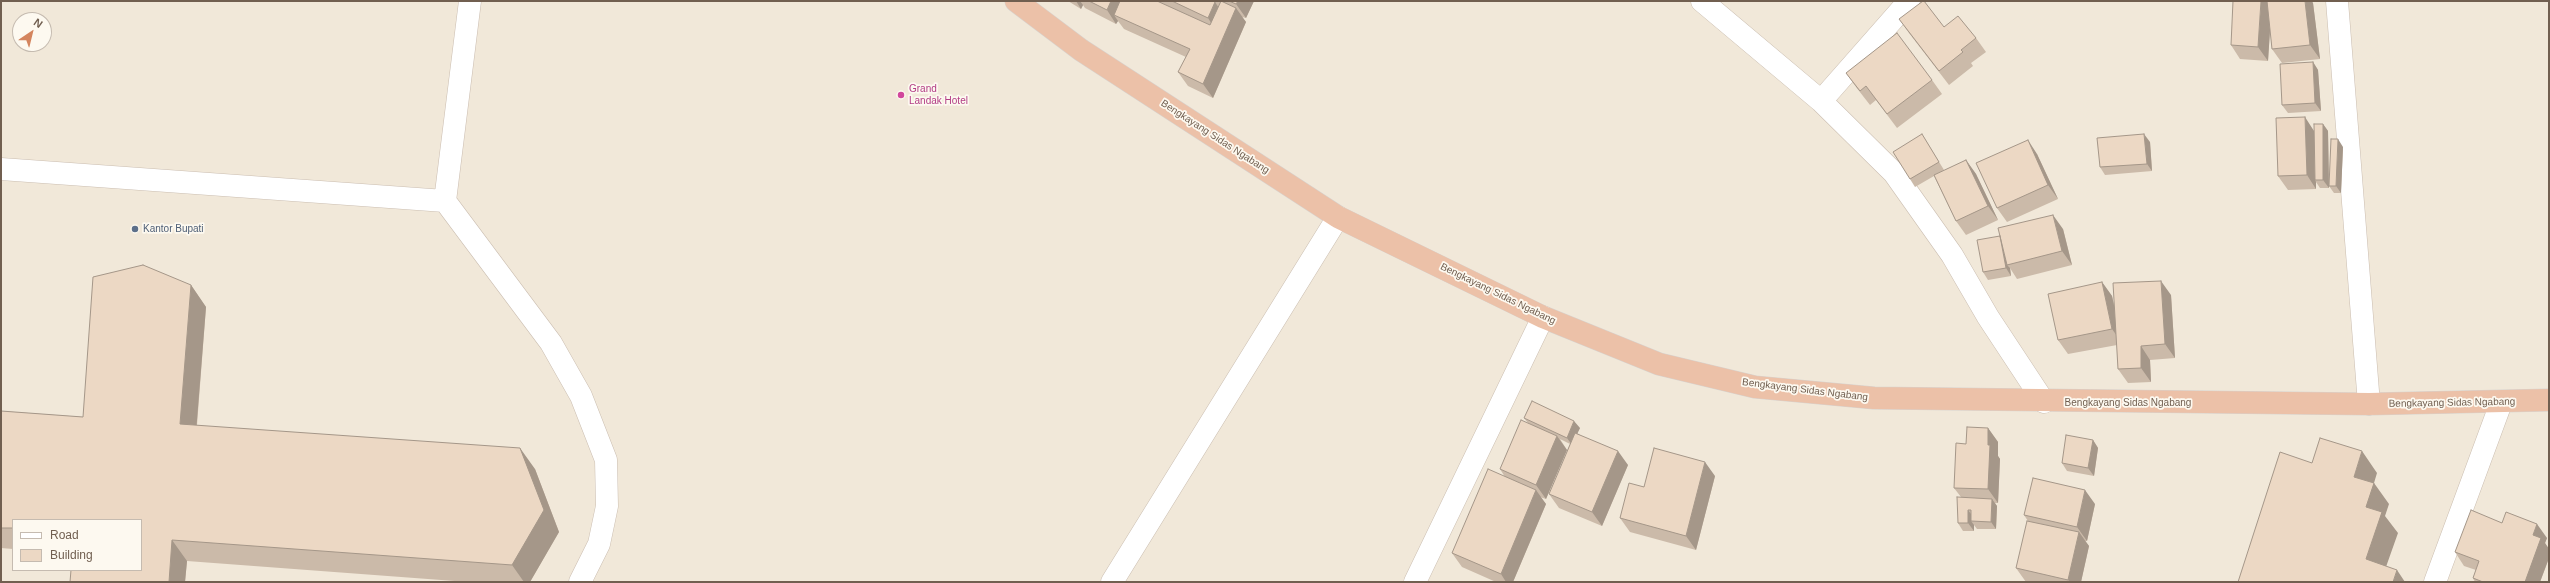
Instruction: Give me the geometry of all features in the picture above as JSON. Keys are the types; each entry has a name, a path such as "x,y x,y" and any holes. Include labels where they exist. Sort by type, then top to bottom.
{"highway":[{"name":"Bengkayang Sidas Ngabang","path":"1016,1 1082,50 1338,217 1543,318 1659,364 1755,387 1874,398 2044,402 2368,404 2501,403 2549,400"}],"street":[{"path":"470,1 445,201 551,343 581,396 606,460 607,506 599,544 580,582"},
{"path":"1702,1 1821,101 1894,173 1952,255 1988,317 2044,402"},
{"path":"1821,101 1909,1"},
{"path":"2337,1 2368,404"},
{"path":"1,169 445,201"},
{"path":"1112,582 1338,217"},
{"path":"1415,582 1543,318"},
{"path":"2435,582 2501,403"}],"shaded area":[{"path":"1,1 2549,1 2549,582 1,582"}],"building":[{"path":"1089,1 1111,1 1107,10"},
{"path":"1120,1 1157,1 1210,25 1221,1 1236,8 1203,84 1178,72 1190,49 1114,15"},
{"path":"1172,1 1212,1 1215,2 1208,18"},
{"path":"1229,1 1238,1 1236,4"},
{"path":"1923,1 1944,27 1958,16 1976,38 1961,50 1963,52 1939,71 1899,19"},
{"path":"2233,1 2261,1 2258,47 2231,45"},
{"path":"2267,1 2305,1 2310,45 2272,49"},
{"path":"1897,33 1932,80 1887,114 1866,86 1860,91 1846,73"},
{"path":"2313,62 2315,103 2282,105 2280,64"},
{"path":"2305,117 2307,175 2278,176 2276,118"},
{"path":"2314,124 2323,124 2323,180 2315,180"},
{"path":"1922,134 1939,162 1910,179 1893,152"},
{"path":"2144,134 2147,164 2100,167 2097,138"},
{"path":"2331,139 2338,139 2336,186 2329,186"},
{"path":"2028,140 2048,185 1997,208 1976,163"},
{"path":"1966,160 1988,206 1956,221 1934,175"},
{"path":"2053,215 2062,251 2007,265 1998,228"},
{"path":"2000,236 2006,268 1983,272 1977,240"},
{"path":"143,265 191,285 180,424 520,448 544,510 512,565 172,540 169,582 70,582 71,571 142,571 142,519 12,519 12,528 1,528 1,411 83,417 93,277"},
{"path":"2161,281 2165,344 2141,346 2141,368 2118,369 2113,283"},
{"path":"2102,282 2112,329 2058,340 2048,294"},
{"path":"1532,401 1574,421 1567,438 1524,418"},
{"path":"1521,420 1557,436 1536,485 1500,469"},
{"path":"1967,427 1988,428 1988,445 1990,445 1988,489 1954,488 1956,443 1966,444"},
{"path":"1575,433 1618,451 1592,512 1549,494"},
{"path":"2066,435 2093,440 2088,468 2062,463"},
{"path":"2320,438 2362,451 2354,477 2374,483 2366,507 2382,512 2366,559 2397,570 2393,582 2238,582 2280,452 2312,463"},
{"path":"1654,448 1705,462 1686,536 1620,518 1629,483 1644,487"},
{"path":"1488,469 1536,490 1501,574 1452,553"},
{"path":"2033,478 2085,490 2077,527 2024,515"},
{"path":"1957,497 1992,499 1991,522 1971,521 1971,510 1968,510 1968,523 1958,523"},
{"path":"2471,510 2502,523 2506,512 2537,524 2533,535 2541,538 2525,582 2483,582 2473,578 2479,561 2455,552"},
{"path":"2027,521 2079,532 2068,580 2016,568"}],"place":[{"name":"Grand Landak Hotel","path":"901,95"},
{"name":"Kantor Bupati","path":"135,229"}]}
